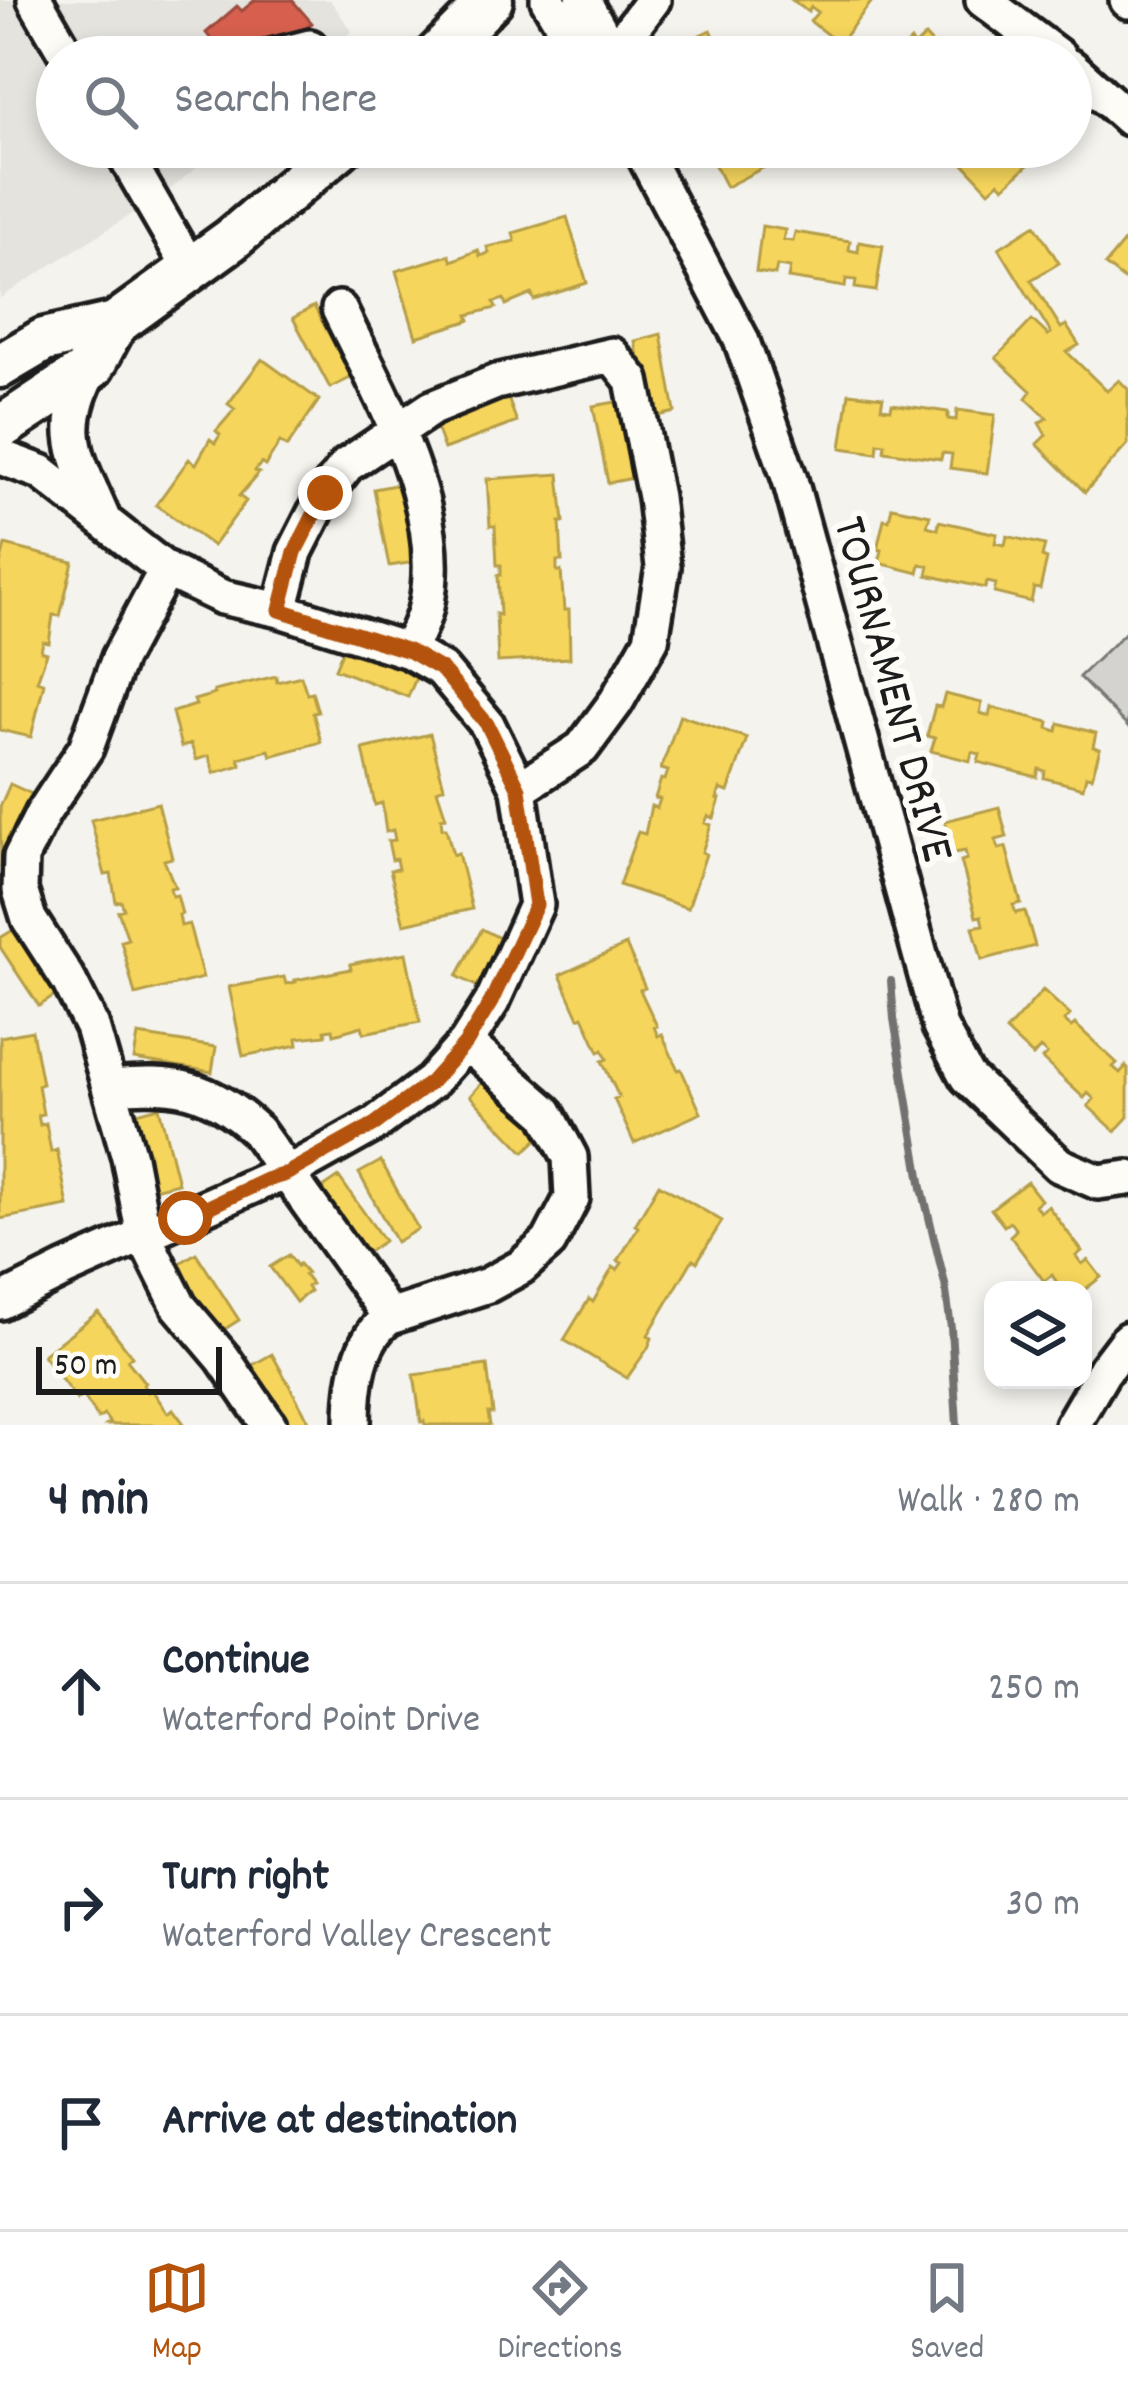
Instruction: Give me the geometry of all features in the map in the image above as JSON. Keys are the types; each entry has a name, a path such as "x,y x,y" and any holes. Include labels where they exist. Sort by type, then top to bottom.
{"main road":[{"path":"456,36 491,0"},
{"path":"0,365 44,340 115,324 249,225 316,168"},
{"path":"0,428 92,367 115,324"}],"street":[{"path":"35,0 56,36"},
{"path":"548,0 583,36"},
{"path":"583,0 595,36"},
{"path":"619,36 652,0"},
{"path":"983,0 1031,36"},
{"path":"1092,86 1128,118"},
{"path":"132,168 191,269"},
{"name":"TOURNAMENT DRIVE","path":"651,168 740,339 790,480 940,1027 967,1077 1059,1165 1098,1182 1128,1178"},
{"path":"339,309 398,433 422,500 429,554 426,608 409,651"},
{"path":"280,610 295,552 325,493 347,465 432,408 496,382 612,356 632,380 655,497 663,567 652,640 582,748 519,789"},
{"path":"92,367 74,404 73,445 104,521"},
{"path":"0,457 40,472 166,570 222,597 280,610 409,651 442,670 487,724 519,789 536,905 491,1002 466,1043 431,1082 375,1124 286,1174 0,1302"},
{"path":"166,570 119,658 86,748 21,856 20,890 29,919 92,1027 129,1156 144,1236 179,1306 223,1358 269,1425"},
{"path":"353,1425 358,1368 378,1326 390,1317 488,1285 521,1267 549,1242 572,1198 570,1157 546,1112 466,1043"},
{"path":"111,1087 155,1083 184,1087 232,1107 257,1131 390,1317"},
{"path":"1072,1425 1128,1340"}],"shaded area":[{"path":"0,0 330,0 352,31 346,36 36,36 36,168 195,168 172,188 0,298"},
{"path":"1128,630 1128,727 1079,677"}],"building: Homes":[{"path":"792,0 873,0 845,36 829,36 810,21 818,12 811,7 808,12"},
{"path":"716,168 763,168 726,187"},
{"path":"968,168 1025,168 1004,187 999,182 989,191"},
{"path":"567,217 587,283 534,300 532,294 506,305 504,299 494,302 496,308 468,315 468,321 416,337 396,271 449,255 452,261 478,250 480,256 489,253 487,247 515,241 513,233"},
{"path":"1035,225 1059,263 1031,280 1061,328 1066,325 1079,345 1067,352 1107,391 1119,380 1128,389 1128,444 1085,492 1037,444 1046,435 1039,423 1047,418 1026,398 1031,391 996,358 1032,320 1051,333 999,248"},
{"path":"762,226 785,230 783,240 793,241 795,232 850,241 849,250 858,252 859,242 883,246 876,291 855,288 856,280 846,279 845,287 788,278 790,268 777,266 775,275 756,272"},
{"path":"1128,237 1128,283 1105,265"},
{"path":"314,306 352,377 330,388 293,318"},
{"path":"661,334 675,412 650,418 635,341"},
{"path":"262,359 319,400 287,447 280,442 265,466 261,463 255,471 259,473 239,496 246,501 213,546 156,505 189,459 196,464 210,439 215,443 220,435 216,431 235,409 228,404"},
{"path":"849,393 883,397 881,408 891,409 892,404 948,412 948,419 956,420 957,410 995,415 987,473 950,468 952,454 942,453 941,459 884,451 885,444 878,443 877,453 841,448"},
{"path":"508,398 517,422 444,449 435,425"},
{"path":"616,402 633,478 608,483 593,406"},
{"path":"559,474 564,522 560,522 562,561 557,561 557,571 561,571 564,610 569,610 570,658 498,662 501,565 497,565 495,526 490,526 487,479"},
{"path":"400,484 415,562 389,566 374,489"},
{"path":"892,507 930,515 927,526 938,529 939,521 997,534 995,543 1005,545 1007,536 1045,545 1040,589 1034,588 1031,602 994,593 996,584 987,582 985,588 927,575 929,566 920,564 918,573 879,563 882,550 877,549"},
{"path":"5,545 73,562 60,616 53,615 49,643 43,642 41,651 47,653 37,681 44,683 31,737 0,730 0,565"},
{"path":"345,645 418,673 408,697 335,669"},
{"path":"276,676 277,682 301,676 307,694 312,692 321,742 271,756 269,750 239,758 241,765 214,773 209,756 196,760 191,744 181,747 172,712 196,705 194,700 214,691"},
{"path":"945,694 982,703 980,713 989,716 991,707 1049,722 1048,728 1057,731 1059,723 1096,733 1093,747 1100,749 1092,777 1086,776 1083,788 1044,778 1045,771 1039,769 1037,777 978,762 980,754 972,752 970,761 931,751 935,738 927,736 935,706 941,707"},
{"path":"680,715 747,738 728,792 720,789 714,818 708,816 705,823 711,825 702,852 706,854 688,908 619,885 638,832 645,834 651,806 657,808 660,799 655,798 668,771 661,769"},
{"path":"430,734 444,787 437,790 446,817 441,818 442,828 446,828 453,855 458,853 472,909 404,924 390,870 398,869 388,841 395,840 393,830 386,832 382,803 375,805 363,749"},
{"path":"10,784 34,795 1,868 0,807"},
{"path":"158,803 172,858 164,860 175,887 170,888 172,896 177,895 181,926 189,924 203,978 135,995 121,941 128,939 118,911 124,909 121,901 116,902 111,874 105,875 91,820"},
{"path":"999,807 1007,837 996,840 999,849 1006,847 1021,903 1013,905 1016,913 1025,911 1035,946 982,960 973,927 983,925 981,916 976,917 961,861 967,859 965,851 954,853 945,821"},
{"path":"18,927 61,992 39,1006 0,947 0,938"},
{"path":"482,929 505,941 480,988 457,976"},
{"path":"626,945 645,988 640,990 658,1036 662,1034 701,1113 634,1143 614,1099 619,1097 602,1061 607,1059 583,1016 579,1018 560,975"},
{"path":"406,953 420,1022 364,1033 362,1026 334,1034 333,1029 325,1030 326,1035 297,1038 298,1045 243,1056 229,987 284,977 286,984"},
{"path":"1043,990 1070,1015 1064,1021 1071,1027 1075,1024 1117,1063 1113,1067 1120,1073 1128,1068 1128,1117 1115,1131 1088,1106 1094,1099 1088,1093 1084,1098 1042,1059 1047,1054 1040,1048 1033,1056 1006,1031"},
{"path":"32,1031 42,1084 38,1085 40,1125 46,1123 51,1152 57,1150 68,1206 0,1219 0,1037"},
{"path":"138,1035 216,1047 212,1072 134,1059"},
{"path":"486,1078 543,1134 524,1152 470,1096"},
{"path":"159,1107 178,1183 154,1189 133,1114"},
{"path":"381,1161 418,1229 396,1242 359,1173"},
{"path":"339,1177 384,1241 363,1256 317,1192"},
{"path":"1027,1182 1041,1200 1035,1205 1040,1212 1048,1206 1082,1251 1076,1256 1082,1264 1088,1260 1101,1277 1092,1284 1056,1281 1052,1275 1044,1281 1010,1236 1016,1230 1010,1222 1004,1226 991,1209"},
{"path":"659,1184 722,1221 697,1262 693,1259 648,1335 652,1338 648,1348 627,1378 564,1340 613,1267 617,1270 622,1263 618,1261"},
{"path":"196,1253 239,1320 217,1334 174,1267"},
{"path":"289,1255 311,1284 310,1291 296,1302 270,1267"},
{"path":"98,1312 132,1356 127,1360 148,1392 152,1390 168,1413 173,1409 185,1425 107,1425 104,1415 98,1419 83,1395 77,1400 43,1355"},
{"path":"272,1354 310,1423 282,1425 249,1367"},
{"path":"487,1365 490,1425 421,1422 414,1375"}],"building: Shops":[{"path":"255,0 292,0 312,23 297,36 206,33 237,6 242,11"}],"waterway":[{"path":"891,981 922,1188 945,1284 957,1425"}],"route":[{"path":"185,1218 286,1174 375,1124 431,1082 466,1043 491,1002 536,905 519,789 487,724 442,670 409,651 280,610 295,552 325,493"}]}
